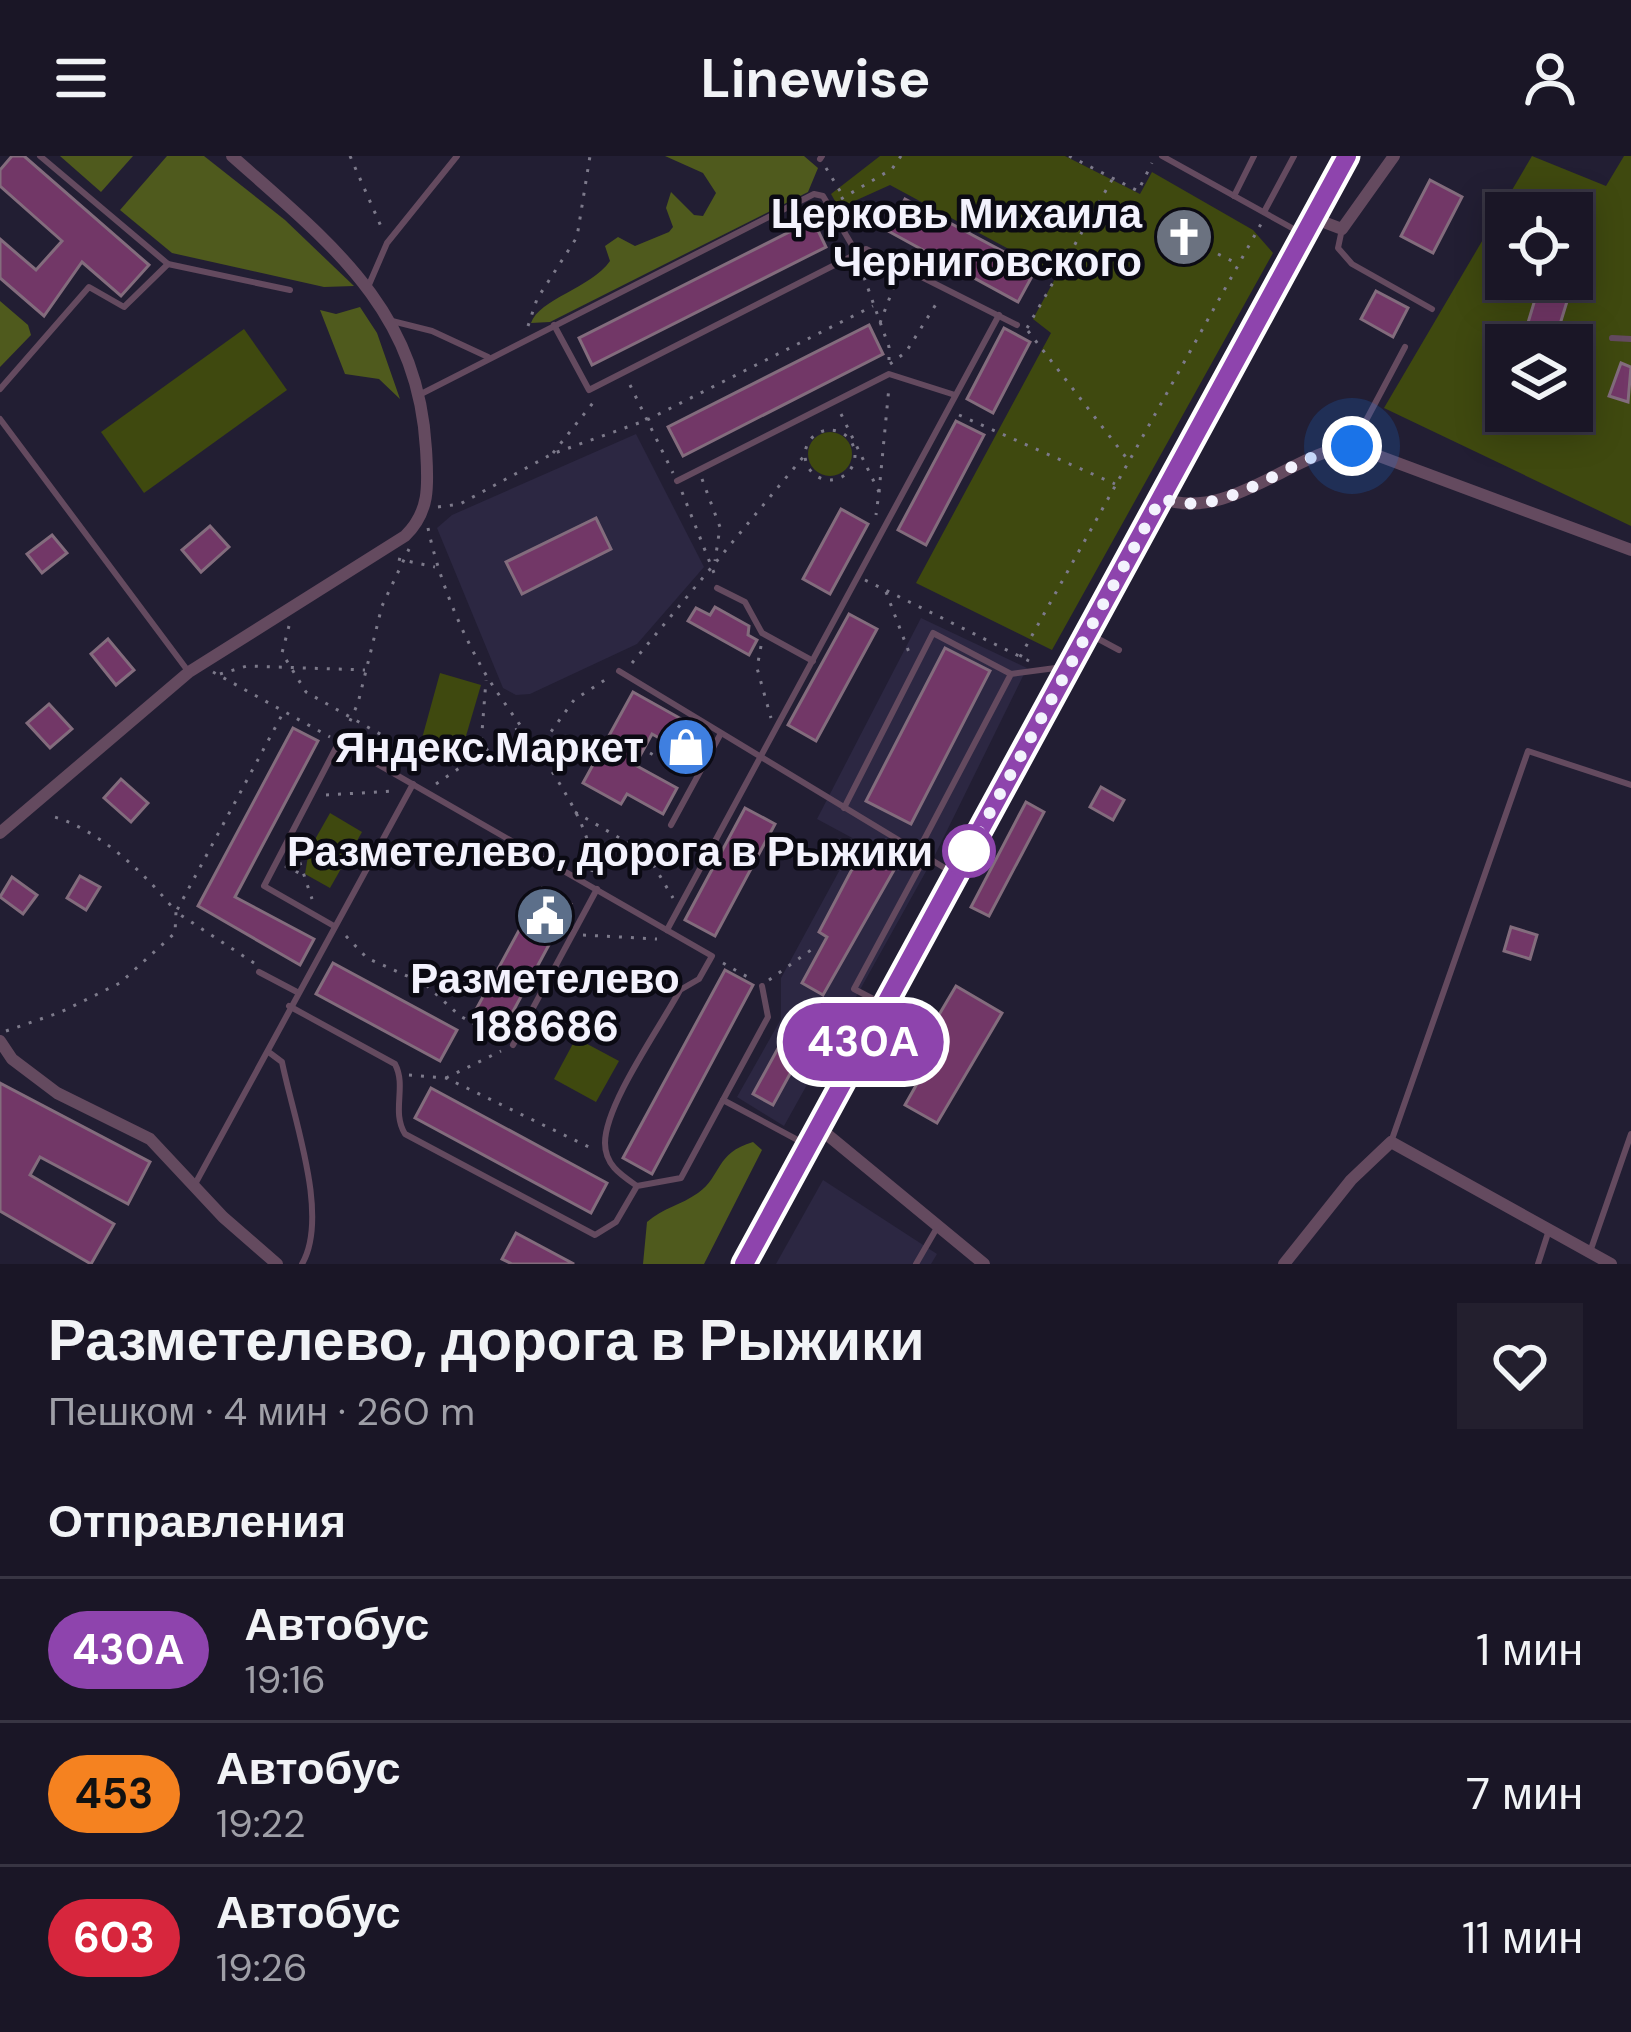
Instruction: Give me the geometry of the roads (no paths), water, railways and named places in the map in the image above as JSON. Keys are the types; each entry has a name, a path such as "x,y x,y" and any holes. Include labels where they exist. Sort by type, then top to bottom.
{"main road":[{"path":"744,1264 1347,156"}],"street":[{"path":"0,833 195,669 417,524 424,508 421,394 392,321 335,248 232,156"},
{"path":"1309,226 1342,229 1394,156"},
{"path":"1161,498 1182,506 1256,487 1323,453 1352,446 1631,550"},
{"path":"0,1037 6,1064 150,1139 277,1264"},
{"path":"818,1127 984,1264"},
{"path":"1284,1264 1351,1180 1391,1142 1611,1264"}],"lane":[{"path":"40,156 168,264 290,290"},
{"path":"368,287 387,242 458,156"},
{"path":"1158,156 1264,212 1309,226"},
{"path":"1234,196 1254,156"},
{"path":"1264,212 1294,156"},
{"path":"421,394 814,194 829,206 856,252"},
{"path":"1342,229 1338,248 1352,263 1432,309"},
{"path":"554,325 589,390 856,252 877,250 1017,325"},
{"path":"0,389 89,287 124,307 168,264"},
{"path":"671,932 678,910 999,315"},
{"path":"392,321 432,331 488,357"},
{"path":"1612,338 1631,339"},
{"path":"1352,446 1405,347"},
{"path":"677,481 889,374 955,395"},
{"path":"0,419 195,669"},
{"path":"717,588 745,602 762,633 813,661"},
{"path":"1088,633 1119,650"},
{"path":"843,809 933,634 1011,674 1070,666"},
{"path":"619,671 956,875"},
{"path":"883,1005 854,989 1011,674"},
{"path":"671,825 720,735"},
{"path":"334,926 264,886 339,742 712,956 699,979 680,990 612,1117 607,1152 612,1168 637,1186 681,1178 768,1017 762,986"},
{"path":"1391,1142 1528,751 1631,785"},
{"path":"194,1186 271,1053 289,1006 413,784"},
{"path":"513,1045 594,888"},
{"path":"259,972 297,992"},
{"path":"289,1006 395,1064 401,1076 397,1120 406,1134 595,1235 616,1222 637,1186"},
{"path":"271,1053 282,1062 316,1216 302,1264"},
{"path":"724,1100 808,1146"},
{"path":"1589,1253 1631,1134"},
{"path":"916,1264 938,1226"},
{"path":"1538,1264 1549,1230"}],"place":[{"name":"Церковь Михаила Черниговского","path":"1184,237"},
{"name":"Яндекс.Маркет","path":"686,747"},
{"name":"Разметелево, дорога в Рыжики","path":"969,851"},
{"name":"Разметелево 188686","path":"545,916"}]}
